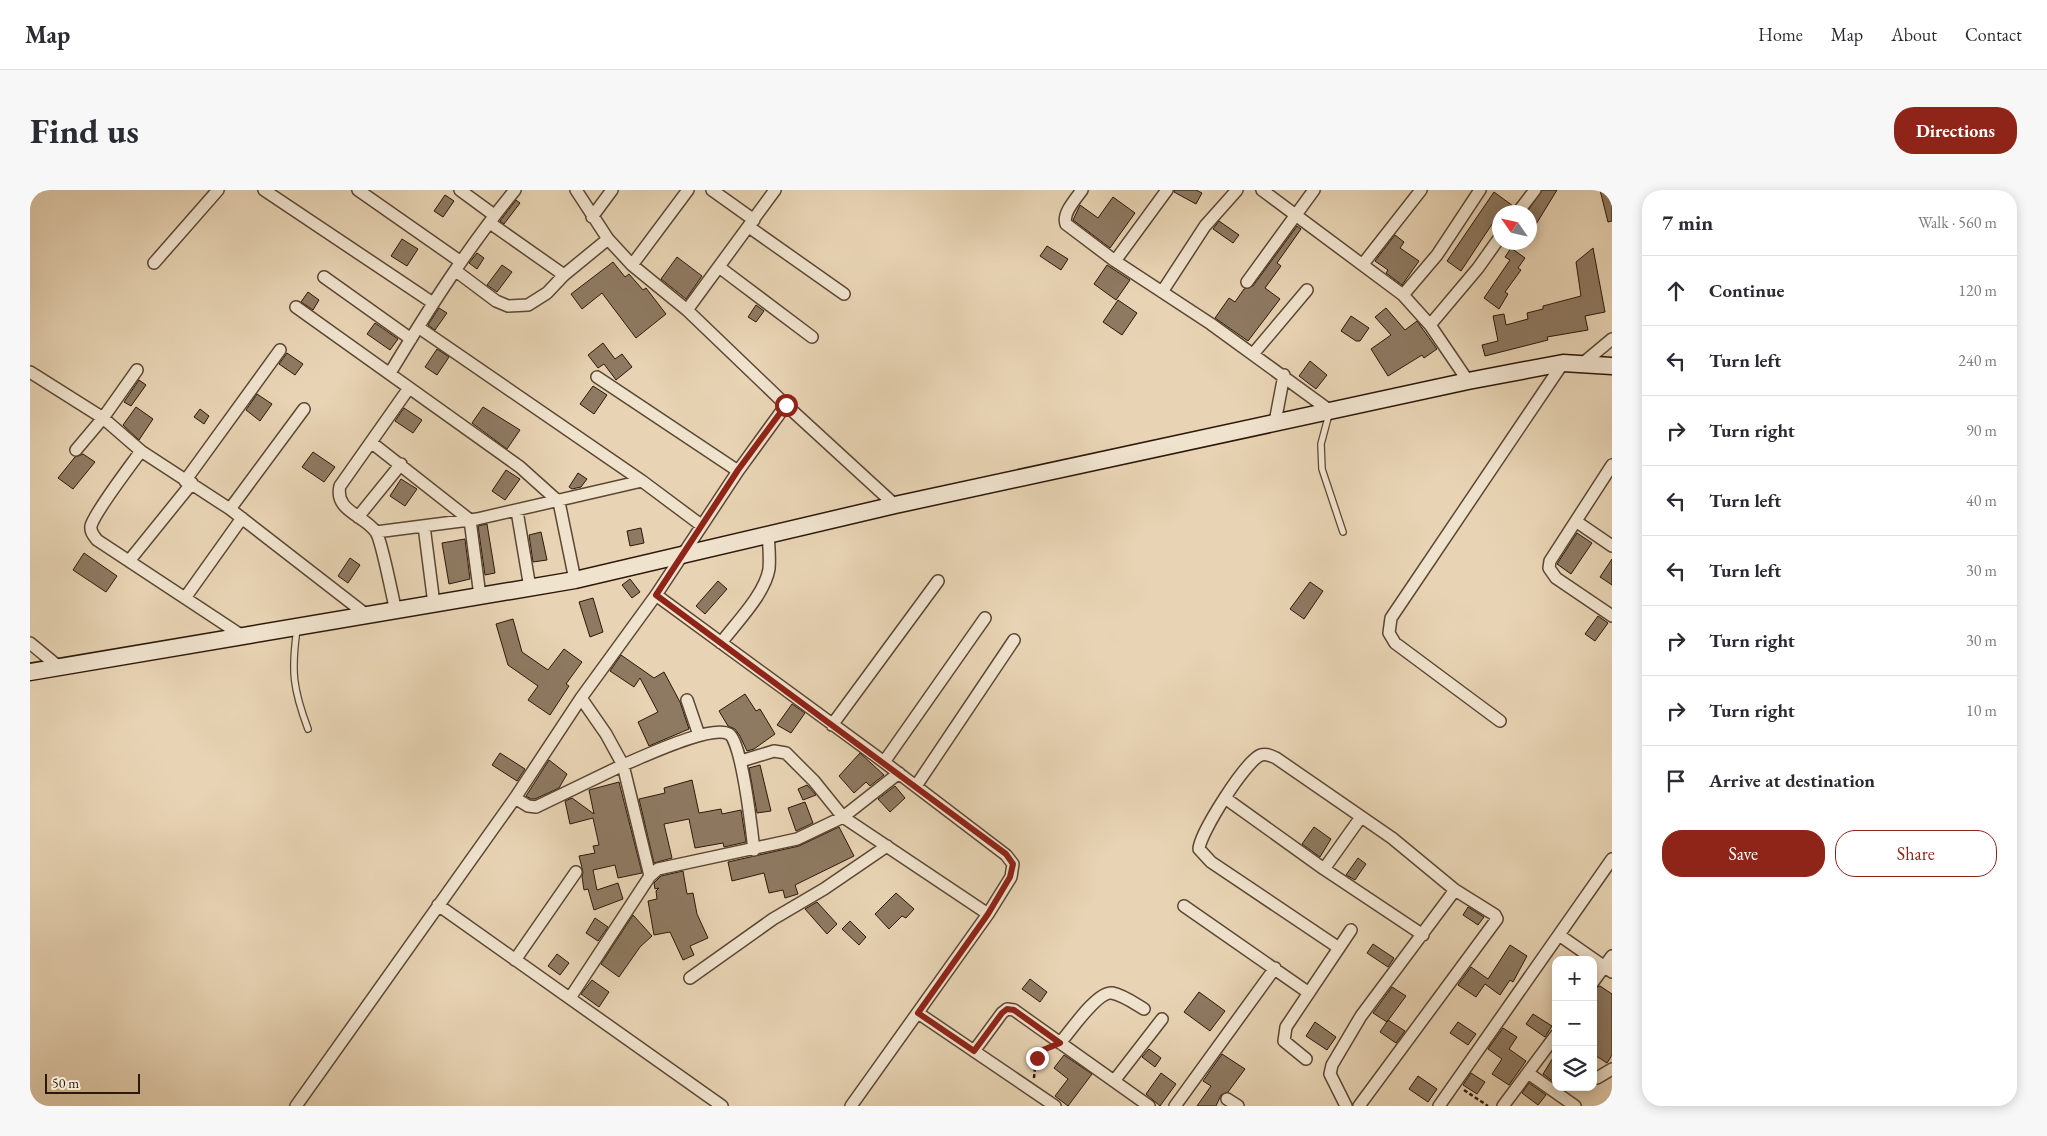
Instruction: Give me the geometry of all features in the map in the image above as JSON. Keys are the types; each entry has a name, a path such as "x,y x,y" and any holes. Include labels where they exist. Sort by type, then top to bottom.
{"street":[{"path":"154,263 218,190"},
{"path":"265,190 433,303"},
{"path":"358,190 458,267 496,301 513,306 528,305 536,301 608,239"},
{"path":"460,190 492,219 564,275"},
{"path":"390,373 433,303 492,219 515,190"},
{"path":"576,190 608,239 632,265 687,310 786,405 895,505"},
{"path":"592,217 612,190"},
{"path":"632,265 688,190"},
{"path":"712,190 844,294"},
{"path":"687,310 775,190"},
{"path":"1082,190 1066,213 1064,218 1066,224 1115,261 1284,375 1330,410"},
{"path":"1115,261 1167,190"},
{"path":"1162,292 1205,226 1237,190"},
{"path":"1262,190 1403,295 1430,325 1468,381"},
{"path":"1247,282 1314,190"},
{"path":"1363,264 1421,190"},
{"path":"1523,205 1535,190"},
{"path":"1403,295 1436,254 1475,192"},
{"path":"1430,325 1478,268 1492,248"},
{"path":"719,267 812,337"},
{"path":"324,276 411,339"},
{"path":"1253,354 1308,290"},
{"path":"296,307 520,467 559,502 575,580"},
{"path":"418,327 642,481 702,525"},
{"path":"30,672 575,580 895,505 1468,381 1563,363 1603,366 1612,340"},
{"path":"129,561 189,482 280,350"},
{"path":"1500,721 1395,643 1389,632 1391,618 1563,363"},
{"path":"76,450 103,418 137,370"},
{"path":"30,372 103,418 141,451 230,509 368,616"},
{"path":"1275,422 1284,375"},
{"path":"597,377 738,470"},
{"path":"396,611 376,532 339,500 339,493 340,486 409,388"},
{"path":"296,1106 515,798 581,698 684,554 738,470 786,405"},
{"path":"230,509 304,409"},
{"path":"372,443 470,520 480,596"},
{"path":"141,451 96,515 90,527 97,540 241,635"},
{"path":"358,517 401,464"},
{"path":"1612,465 1577,522 1550,561 1549,568 1556,578 1612,616"},
{"path":"376,532 470,520 559,502 642,481"},
{"path":"517,510 530,588"},
{"path":"185,598 242,518"},
{"path":"1577,522 1612,546"},
{"path":"424,526 434,604"},
{"path":"721,643 760,591 766,579 769,568 768,534"},
{"path":"832,725 938,581"},
{"path":"656,595 899,773 1006,854 1013,864 1010,877 988,914 851,1106"},
{"path":"884,762 985,618"},
{"path":"916,786 1014,640"},
{"path":"30,643 59,667"},
{"path":"581,698 606,734 623,765 650,876"},
{"path":"687,700 699,735"},
{"path":"515,798 528,806 536,807 623,765 699,735 728,733 734,742 741,761 754,850"},
{"path":"741,761 774,751 786,753 814,781 843,817 988,914"},
{"path":"1339,948 1203,855 1199,849 1199,842 1225,798 1254,760 1262,755 1268,754 1392,838 1455,890 1495,915 1495,923 1359,1106"},
{"path":"570,998 650,876 663,867 754,850 797,839 843,817 899,773"},
{"path":"1225,798 1324,870 1423,935"},
{"path":"1324,870 1361,817"},
{"path":"690,978 773,919 824,889 887,846"},
{"path":"1440,1106 1612,859"},
{"path":"515,960 576,872"},
{"path":"1340,1104 1330,1074 1332,1065 1361,1016 1455,890"},
{"path":"438,906 722,1106"},
{"path":"1184,906 1309,993"},
{"path":"1306,1060 1288,1046 1284,1034 1286,1027 1351,930"},
{"path":"1558,935 1608,970"},
{"path":"1597,979 1608,970 1612,956"},
{"path":"1175,1106 1275,968"},
{"path":"1060,1043 1100,996 1111,993 1144,1008"},
{"path":"974,1051 1007,1009 1014,1010 1149,1106"},
{"path":"918,1013 1055,1106"},
{"path":"1114,1082 1162,1019"},
{"path":"1504,1106 1528,1073 1551,1050"},
{"path":"1597,1078 1612,1069"},
{"path":"1528,1073 1575,1106"},
{"path":"1227,1098 1238,1106"}],"lane":[{"path":"1330,410 1322,444 1322,468 1343,532"},
{"path":"297,627 292,660 294,680 296,698 308,729"}],"path":[{"path":"1029,1088 1034,1080 1037,1058 1043,1050 1060,1043"},
{"path":"1455,1083 1488,1106"}],"building":[{"path":"1174,190 1196,190 1202,193 1196,204 1174,192"},
{"path":"1542,190 1557,190 1537,223 1537,205 1532,205"},
{"path":"1600,190 1612,190 1612,221 1608,222"},
{"path":"1494,192 1512,205 1492,205 1492,224 1461,271 1447,261"},
{"path":"445,195 454,201 443,217 434,211"},
{"path":"1113,197 1135,213 1110,248 1073,220 1080,205 1098,218"},
{"path":"516,200 520,203 504,224 500,221"},
{"path":"1219,221 1239,235 1233,243 1213,229"},
{"path":"1297,226 1301,229 1277,263 1281,266 1265,288 1280,299 1248,341 1215,318 1229,298 1235,302 1244,289 1253,286"},
{"path":"1395,235 1404,242 1400,248 1419,261 1402,285 1386,273 1388,270 1375,261"},
{"path":"402,239 418,249 407,266 391,256"},
{"path":"1047,246 1068,259 1061,270 1040,256"},
{"path":"1593,248 1605,312 1585,316 1588,330 1547,337 1548,340 1485,356 1482,345 1498,341 1493,316 1504,314 1506,325 1528,319 1527,313 1543,309 1543,306 1581,296 1576,262"},
{"path":"1510,250 1514,250 1525,258 1518,268 1521,270 1505,292 1508,294 1499,309 1484,298 1510,260 1505,257"},
{"path":"477,253 484,258 477,269 469,263"},
{"path":"677,257 702,276 686,299 661,279"},
{"path":"613,262 625,277 629,274 643,290 646,288 666,314 636,338 602,293 582,309 571,294"},
{"path":"502,265 512,272 497,292 487,285"},
{"path":"1107,265 1130,280 1116,300 1094,284"},
{"path":"308,292 319,300 313,310 301,302"},
{"path":"1118,300 1137,313 1122,335 1103,322"},
{"path":"756,305 764,311 756,322 748,317"},
{"path":"439,308 447,313 435,330 428,325"},
{"path":"1386,308 1405,330 1417,321 1437,349 1424,358 1422,355 1388,376 1371,349 1391,335 1375,317"},
{"path":"1351,316 1369,328 1360,341 1356,341 1341,331"},
{"path":"375,323 398,339 390,350 367,334"},
{"path":"603,343 615,359 622,354 632,367 616,380 604,364 598,368 588,355"},
{"path":"437,349 449,357 437,375 425,367"},
{"path":"287,353 303,364 295,375 279,364"},
{"path":"1310,361 1327,375 1316,389 1299,376"},
{"path":"139,380 146,385 131,406 124,402"},
{"path":"593,386 607,395 594,414 580,404"},
{"path":"257,394 272,404 260,421 246,410"},
{"path":"136,407 153,419 139,440 123,425"},
{"path":"483,407 520,430 507,449 472,423"},
{"path":"404,408 422,420 413,433 395,421"},
{"path":"200,409 209,416 204,424 194,417"},
{"path":"313,452 335,467 324,482 302,467"},
{"path":"83,454 95,462 73,489 58,478 75,457"},
{"path":"506,470 520,479 505,500 492,491"},
{"path":"578,473 587,479 581,487 572,489 569,487"},
{"path":"401,479 417,489 405,506 390,496"},
{"path":"487,524 495,573 485,575 478,526"},
{"path":"641,528 644,543 630,546 627,531"},
{"path":"541,532 547,560 533,562 529,535"},
{"path":"1577,533 1592,543 1571,574 1557,564"},
{"path":"465,539 470,579 449,584 442,543"},
{"path":"84,553 117,576 106,592 73,570"},
{"path":"350,558 360,565 348,583 338,576"},
{"path":"1612,559 1612,585 1600,577"},
{"path":"630,579 640,592 632,598 622,585"},
{"path":"718,581 727,589 705,614 696,606"},
{"path":"1310,582 1323,591 1304,619 1290,609"},
{"path":"593,598 603,632 590,637 579,602"},
{"path":"1598,616 1608,623 1595,641 1585,634"},
{"path":"513,619 522,652 548,670 564,649 582,662 566,684 569,686 550,715 528,700 538,686 508,665 496,624"},
{"path":"621,655 654,678 664,672 680,702 689,729 649,746 638,722 658,712 640,678 634,687 610,671"},
{"path":"745,694 756,711 760,709 775,734 754,749 747,751 740,736 735,729 728,726 719,711"},
{"path":"792,704 805,713 791,733 777,725"},
{"path":"500,753 525,769 517,781 492,765"},
{"path":"860,753 884,775 870,786 866,782 854,793 839,776"},
{"path":"549,760 567,774 559,788 531,799 526,796"},
{"path":"760,765 771,811 757,813 749,768"},
{"path":"692,780 699,813 721,809 722,814 741,810 746,842 724,847 723,843 695,848 689,819 664,824 672,858 654,863 639,799 665,793 664,788"},
{"path":"619,782 642,873 618,878 615,865 593,870 597,890 618,883 623,899 594,910 588,889 584,890 583,872 579,856 595,853 593,846 599,845 593,818 570,824 565,801 572,798 594,814 589,790"},
{"path":"807,785 816,795 803,800 798,789"},
{"path":"895,786 905,798 890,812 878,799"},
{"path":"805,802 813,823 796,831 788,808"},
{"path":"839,827 854,856 795,885 798,894 785,898 783,890 769,893 764,873 732,881 728,862 799,846"},
{"path":"1314,827 1331,839 1320,857 1302,844"},
{"path":"1358,858 1366,864 1355,880 1346,875"},
{"path":"683,871 687,894 693,893 697,914 708,938 690,946 694,955 683,960 670,932 654,935 648,901 657,899 656,891 659,888 655,889 654,883 661,876"},
{"path":"896,893 914,909 906,918 902,916 889,929 875,914"},
{"path":"817,902 837,924 827,934 805,909"},
{"path":"1468,907 1484,917 1478,925 1463,915"},
{"path":"633,915 652,936 640,947 619,977 601,964"},
{"path":"595,918 608,927 598,941 586,933"},
{"path":"850,921 866,937 859,945 842,929"},
{"path":"1373,944 1394,958 1388,967 1367,953"},
{"path":"1510,945 1527,956 1513,982 1510,980 1500,995 1485,984 1476,997 1458,985 1471,967 1488,979"},
{"path":"557,954 569,963 560,975 548,966"},
{"path":"1030,979 1047,992 1040,1002 1022,989"},
{"path":"592,980 609,992 599,1007 581,994"},
{"path":"1600,986 1612,994 1612,1055 1607,1063 1597,1057 1597,987"},
{"path":"1392,987 1406,996 1387,1022 1373,1013"},
{"path":"1199,992 1225,1011 1210,1031 1184,1012"},
{"path":"1533,1014 1552,1026 1545,1037 1526,1024"},
{"path":"1388,1020 1405,1031 1396,1043 1380,1032"},
{"path":"1315,1022 1336,1037 1327,1050 1306,1036"},
{"path":"1458,1022 1476,1034 1468,1045 1450,1033"},
{"path":"1503,1028 1517,1037 1509,1049 1526,1061 1509,1085 1492,1074 1502,1059 1488,1049"},
{"path":"1149,1049 1161,1058 1155,1067 1142,1057"},
{"path":"1222,1054 1245,1069 1228,1092 1221,1095 1216,1106 1197,1106 1211,1086 1203,1081"},
{"path":"1064,1055 1092,1074 1068,1106 1055,1096 1068,1079 1054,1068"},
{"path":"1552,1059 1552,1081 1543,1074"},
{"path":"1161,1073 1176,1084 1160,1106 1146,1094"},
{"path":"1471,1073 1485,1082 1477,1094 1463,1085"},
{"path":"1418,1076 1437,1089 1428,1102 1409,1089"},
{"path":"1529,1083 1546,1095 1538,1105 1522,1093"}],"route":[{"path":"786,405 738,470 656,595 1006,854 1013,864 1010,877 988,914 918,1013 974,1051 1002,1013 1007,1009 1014,1010 1060,1043 1043,1050 1037,1058"}]}
